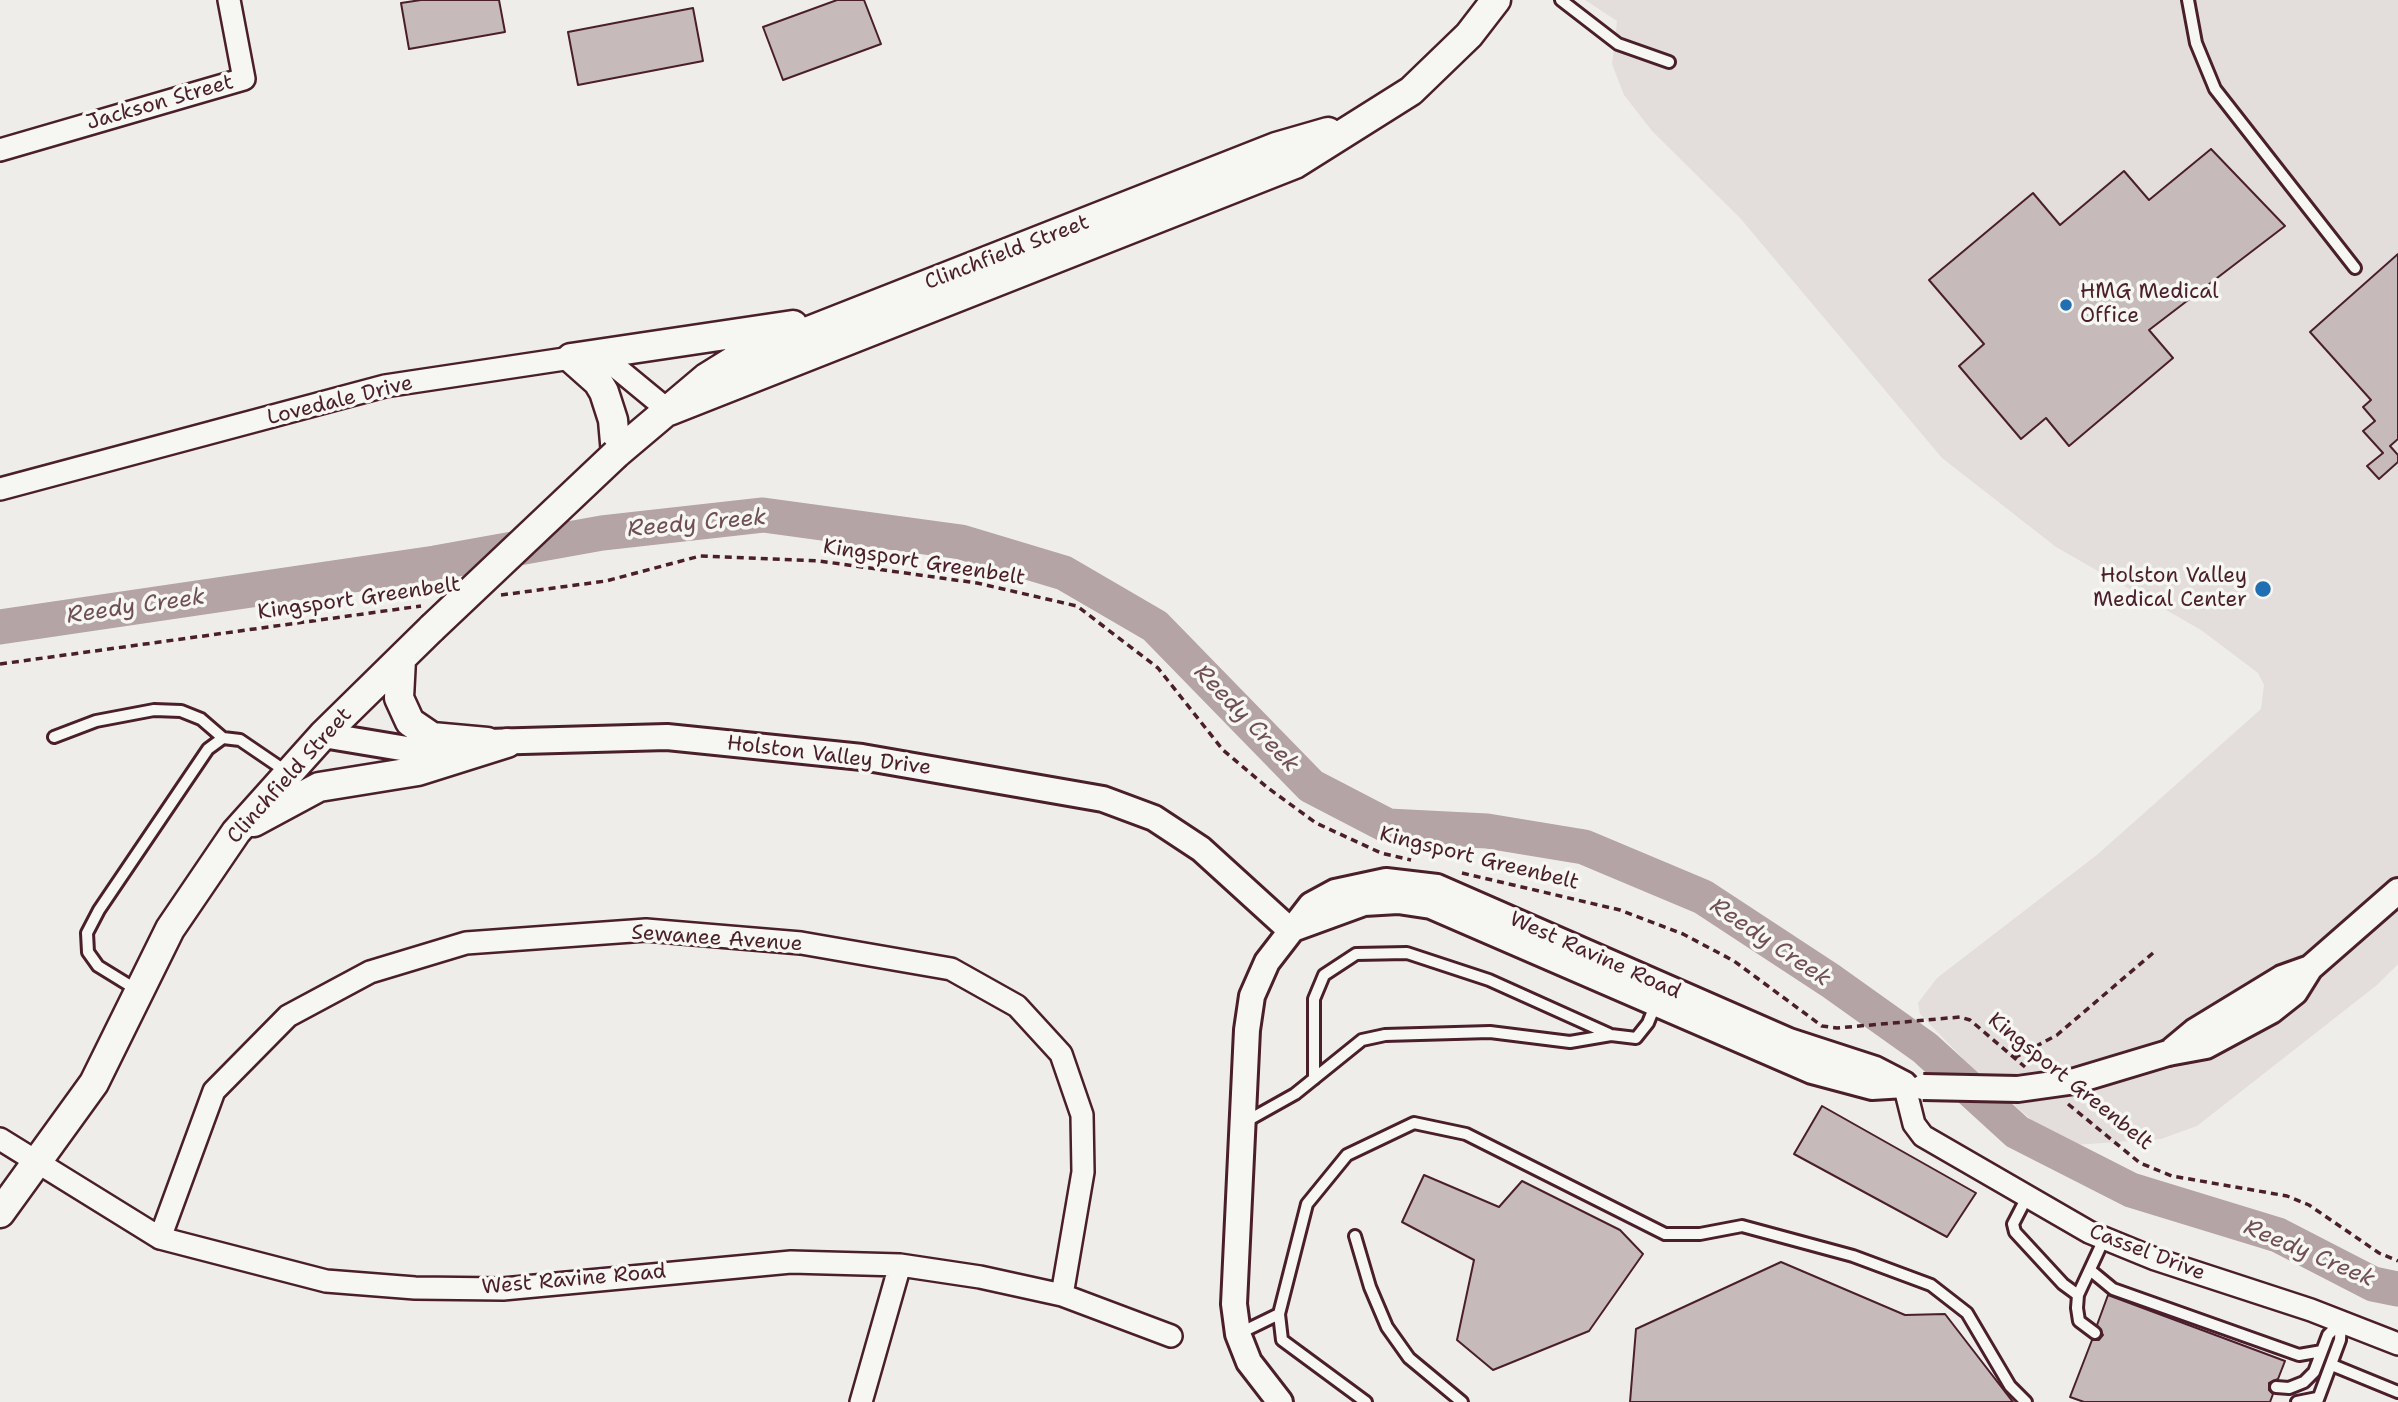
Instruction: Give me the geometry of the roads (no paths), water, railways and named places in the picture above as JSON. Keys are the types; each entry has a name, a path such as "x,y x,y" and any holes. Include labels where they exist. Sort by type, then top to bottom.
{"main road":[{"name":"Clinchfield Street","path":"669,411 1284,169 1411,91 1469,35 1496,0"},
{"name":"Clinchfield Street","path":"0,1213 94,1083 170,929 236,832 323,735 401,659 429,617 706,378 735,360 1276,147 1359,123"},
{"path":"571,358 844,317"},
{"path":"571,358 604,392 614,420 616,454"},
{"path":"401,659 399,698 410,722 432,737 497,742"},
{"path":"236,832 320,786 418,771 497,742"}],"street":[{"name":"Jackson Street","path":"0,150 244,79 229,0"},
{"name":"Lovedale Drive","path":"0,489 385,386 571,358 599,359 612,364 669,411"},
{"name":"Holston Valley Drive","path":"323,735 425,752 497,742 667,737 862,757 1103,799 1154,818 1201,849 1290,930"},
{"name":"West Ravine Road","path":"1280,1402 1249,1362 1238,1334 1234,1271 1247,1030 1252,996 1267,962 1311,905 1335,892 1385,881 1416,883 1455,895 1659,994 1875,1069 1913,1086 2018,1089 2075,1081 2168,1053 2195,1031 2282,978 2310,968 2398,891"},
{"name":"Sewanee Avenue","path":"160,1238 214,1091 288,1016 370,972 466,943 646,930 801,943 951,970 1017,1006 1061,1054 1082,1115 1083,1172 1062,1295"},
{"name":"Cassel Drive","path":"1913,1086 1914,1124 1923,1136 2104,1239 2341,1322 2398,1345"},
{"name":"West Ravine Road","path":"0,1139 160,1238 326,1281 415,1288 503,1289 791,1262 900,1265 980,1277 1062,1295 1171,1336"},
{"path":"861,1402 900,1265"}],"lane":[{"path":"1561,0 1618,44 1669,62"},
{"path":"2188,0 2196,43 2215,89 2355,268"},
{"path":"54,737 96,721 154,710 181,711 201,719 223,738 240,740 289,773"},
{"path":"139,992 98,966 88,952 87,933 99,910 208,749 223,738"},
{"path":"1314,1079 1314,999 1324,975 1356,954 1407,953 1489,980 1611,1035"},
{"path":"1243,1124 1295,1094 1362,1040 1385,1035 1490,1032 1570,1042 1611,1035 1636,1038 1648,1023 1659,994"},
{"path":"1366,1402 1282,1340 1279,1314 1307,1204 1347,1155 1414,1123 1466,1134 1665,1234 1700,1234 1742,1226 1853,1256 1931,1285 1967,1313 2010,1386 2026,1402"},
{"path":"2027,1197 2013,1224 2015,1232 2063,1284 2078,1294"},
{"path":"1355,1236 1370,1287 1387,1327 1409,1358 1462,1402"},
{"path":"2095,1333 2080,1321 2078,1294 2104,1239"},
{"path":"2090,1270 2113,1289 2299,1355 2322,1351"},
{"path":"1238,1334 1279,1314"},
{"path":"2276,1387 2289,1388 2304,1382 2314,1372 2329,1335 2341,1322"},
{"path":"2297,1402 2317,1400 2340,1340 2341,1322"},
{"path":"2332,1365 2398,1392"}],"waterway":[{"name":"Reedy Creek","path":"0,627 435,563 602,533 763,515 961,542 1064,573 1155,626 1311,786 1388,826 1487,831 1584,847 1703,897 1831,981 1925,1048 2017,1132 2131,1190 2278,1235 2373,1284 2398,1289"}],"place":[{"name":"HMG Medical Office","path":"2066,305"},
{"name":"Holston Valley Medical Center","path":"2263,589"}]}
